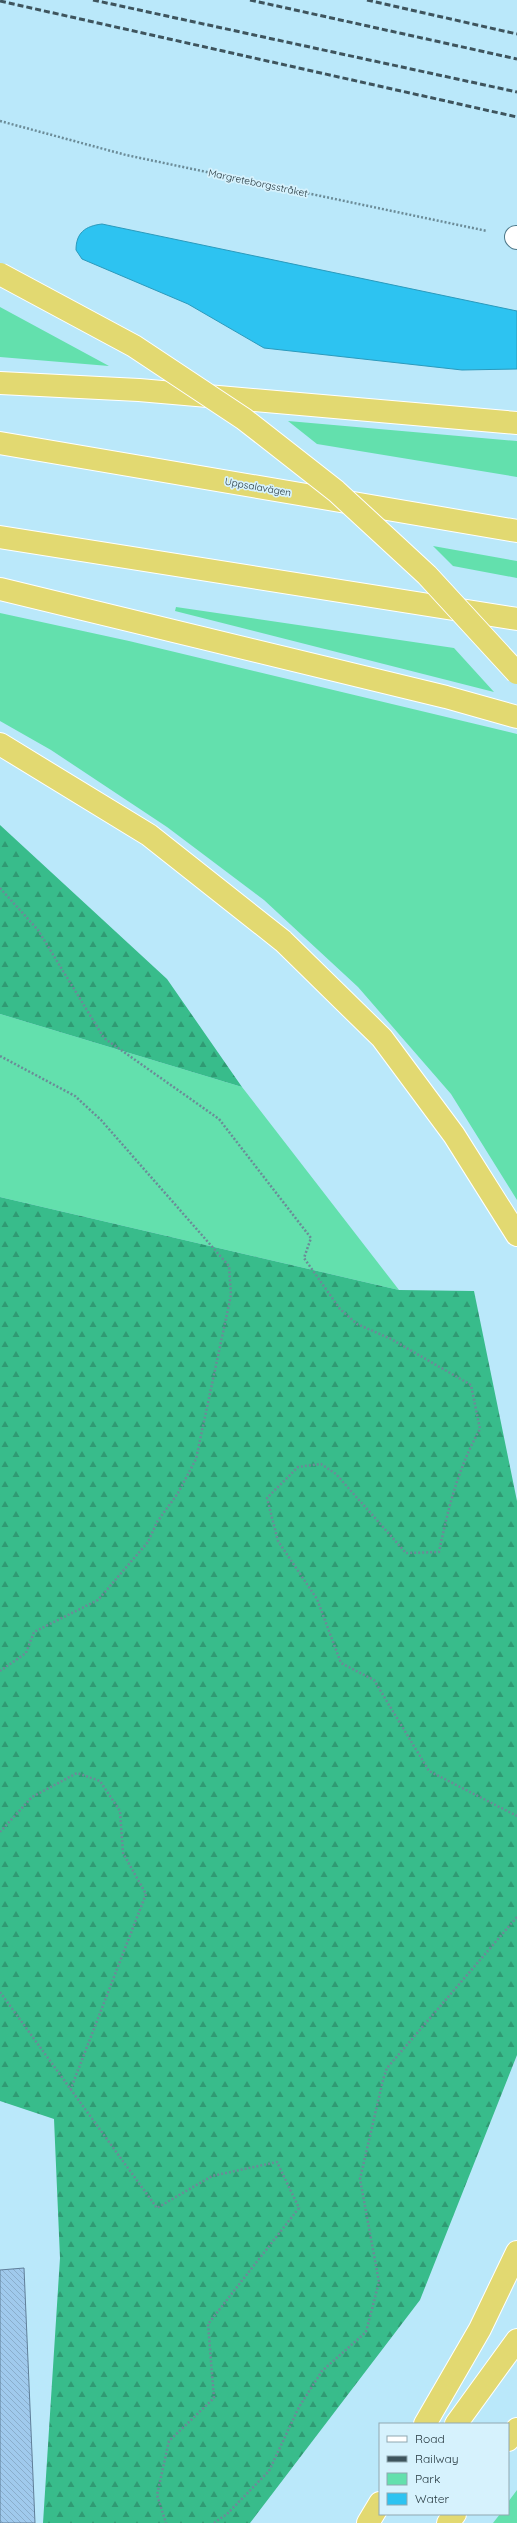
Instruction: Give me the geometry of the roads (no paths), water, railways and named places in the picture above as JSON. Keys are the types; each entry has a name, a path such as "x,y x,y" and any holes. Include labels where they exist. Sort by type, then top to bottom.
{"highway":[{"path":"0,274 134,346 244,419 336,491 427,575 517,673"},
{"path":"0,383 139,390 517,423"},
{"name":"Uppsalavägen","path":"0,443 517,531"},
{"path":"0,537 517,619"},
{"path":"0,589 438,695 517,717"},
{"path":"0,744 149,835 283,941 382,1038 454,1135 517,1235"},
{"path":"426,2423 480,2329 517,2252"},
{"path":"457,2423 517,2340"},
{"path":"509,2439 517,2429"},
{"path":"368,2523 379,2505"},
{"path":"385,2523 391,2515"},
{"path":"448,2523 454,2515"}],"water":[{"path":"102,224 517,311 517,369 462,370 264,348 188,304 82,259 76,250 76,244 80,235 86,229"}],"railway":[{"path":"93,0 517,92"},
{"path":"250,0 517,59"},
{"path":"367,0 517,34"},
{"path":"0,1 517,117"}]}
